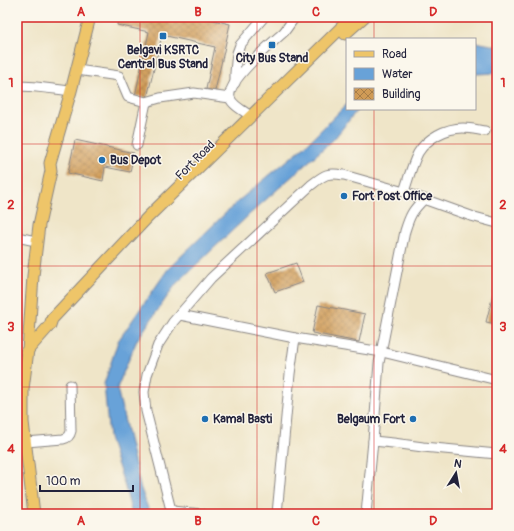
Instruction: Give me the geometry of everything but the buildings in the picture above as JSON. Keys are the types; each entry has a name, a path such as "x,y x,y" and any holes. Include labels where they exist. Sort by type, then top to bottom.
{"main road":[{"path":"27,514 19,443 19,366 25,352 31,240 45,170 50,163 77,70 90,17"},
{"name":"Fort Road","path":"25,352 50,325 56,324 134,238 352,17"},
{"name":"Fort Road","path":"252,118 364,17"},
{"path":"34,514 19,389 25,352 39,225 51,171 50,163"}],"street":[{"path":"235,83 235,68 237,53 240,45 264,17"},
{"path":"252,118 232,102 230,98 231,92 235,83 249,65 284,31 295,17"},
{"path":"77,70 119,76 128,97 146,102 160,98 194,93 230,98"},
{"path":"17,86 33,86 54,90 71,91"},
{"path":"137,145 146,102"},
{"path":"404,192 419,152 429,141 440,134 462,128 485,131"},
{"path":"202,514 172,512 146,411 144,392 158,345 174,322 211,278 310,186 326,174 334,173 344,175 404,192 471,216 497,223"},
{"path":"366,514 374,441 379,363 405,231 410,216 415,208 424,199"},
{"path":"17,237 31,240"},
{"path":"180,315 295,338 382,352 497,380"},
{"path":"277,514 290,374 295,338"},
{"path":"26,442 63,439 70,435 72,431 70,385"},
{"path":"374,441 497,454"}],"water":[{"path":"476,42 497,46 497,73 476,74"},
{"path":"346,105 346,110 357,110 334,139 251,213 176,284 137,340 117,388 140,486 150,514 132,514 109,438 104,384 118,341 168,269 237,202 306,145"}],"place":[{"name":"Belgavi KSRTC Central Bus Stand","path":"163,36"},
{"name":"City Bus Stand","path":"272,45"},
{"name":"Bus Depot","path":"102,160"},
{"name":"Fort Post Office","path":"344,196"},
{"name":"Kamal Basti","path":"205,419"},
{"name":"Belgaum Fort","path":"413,419"}]}
